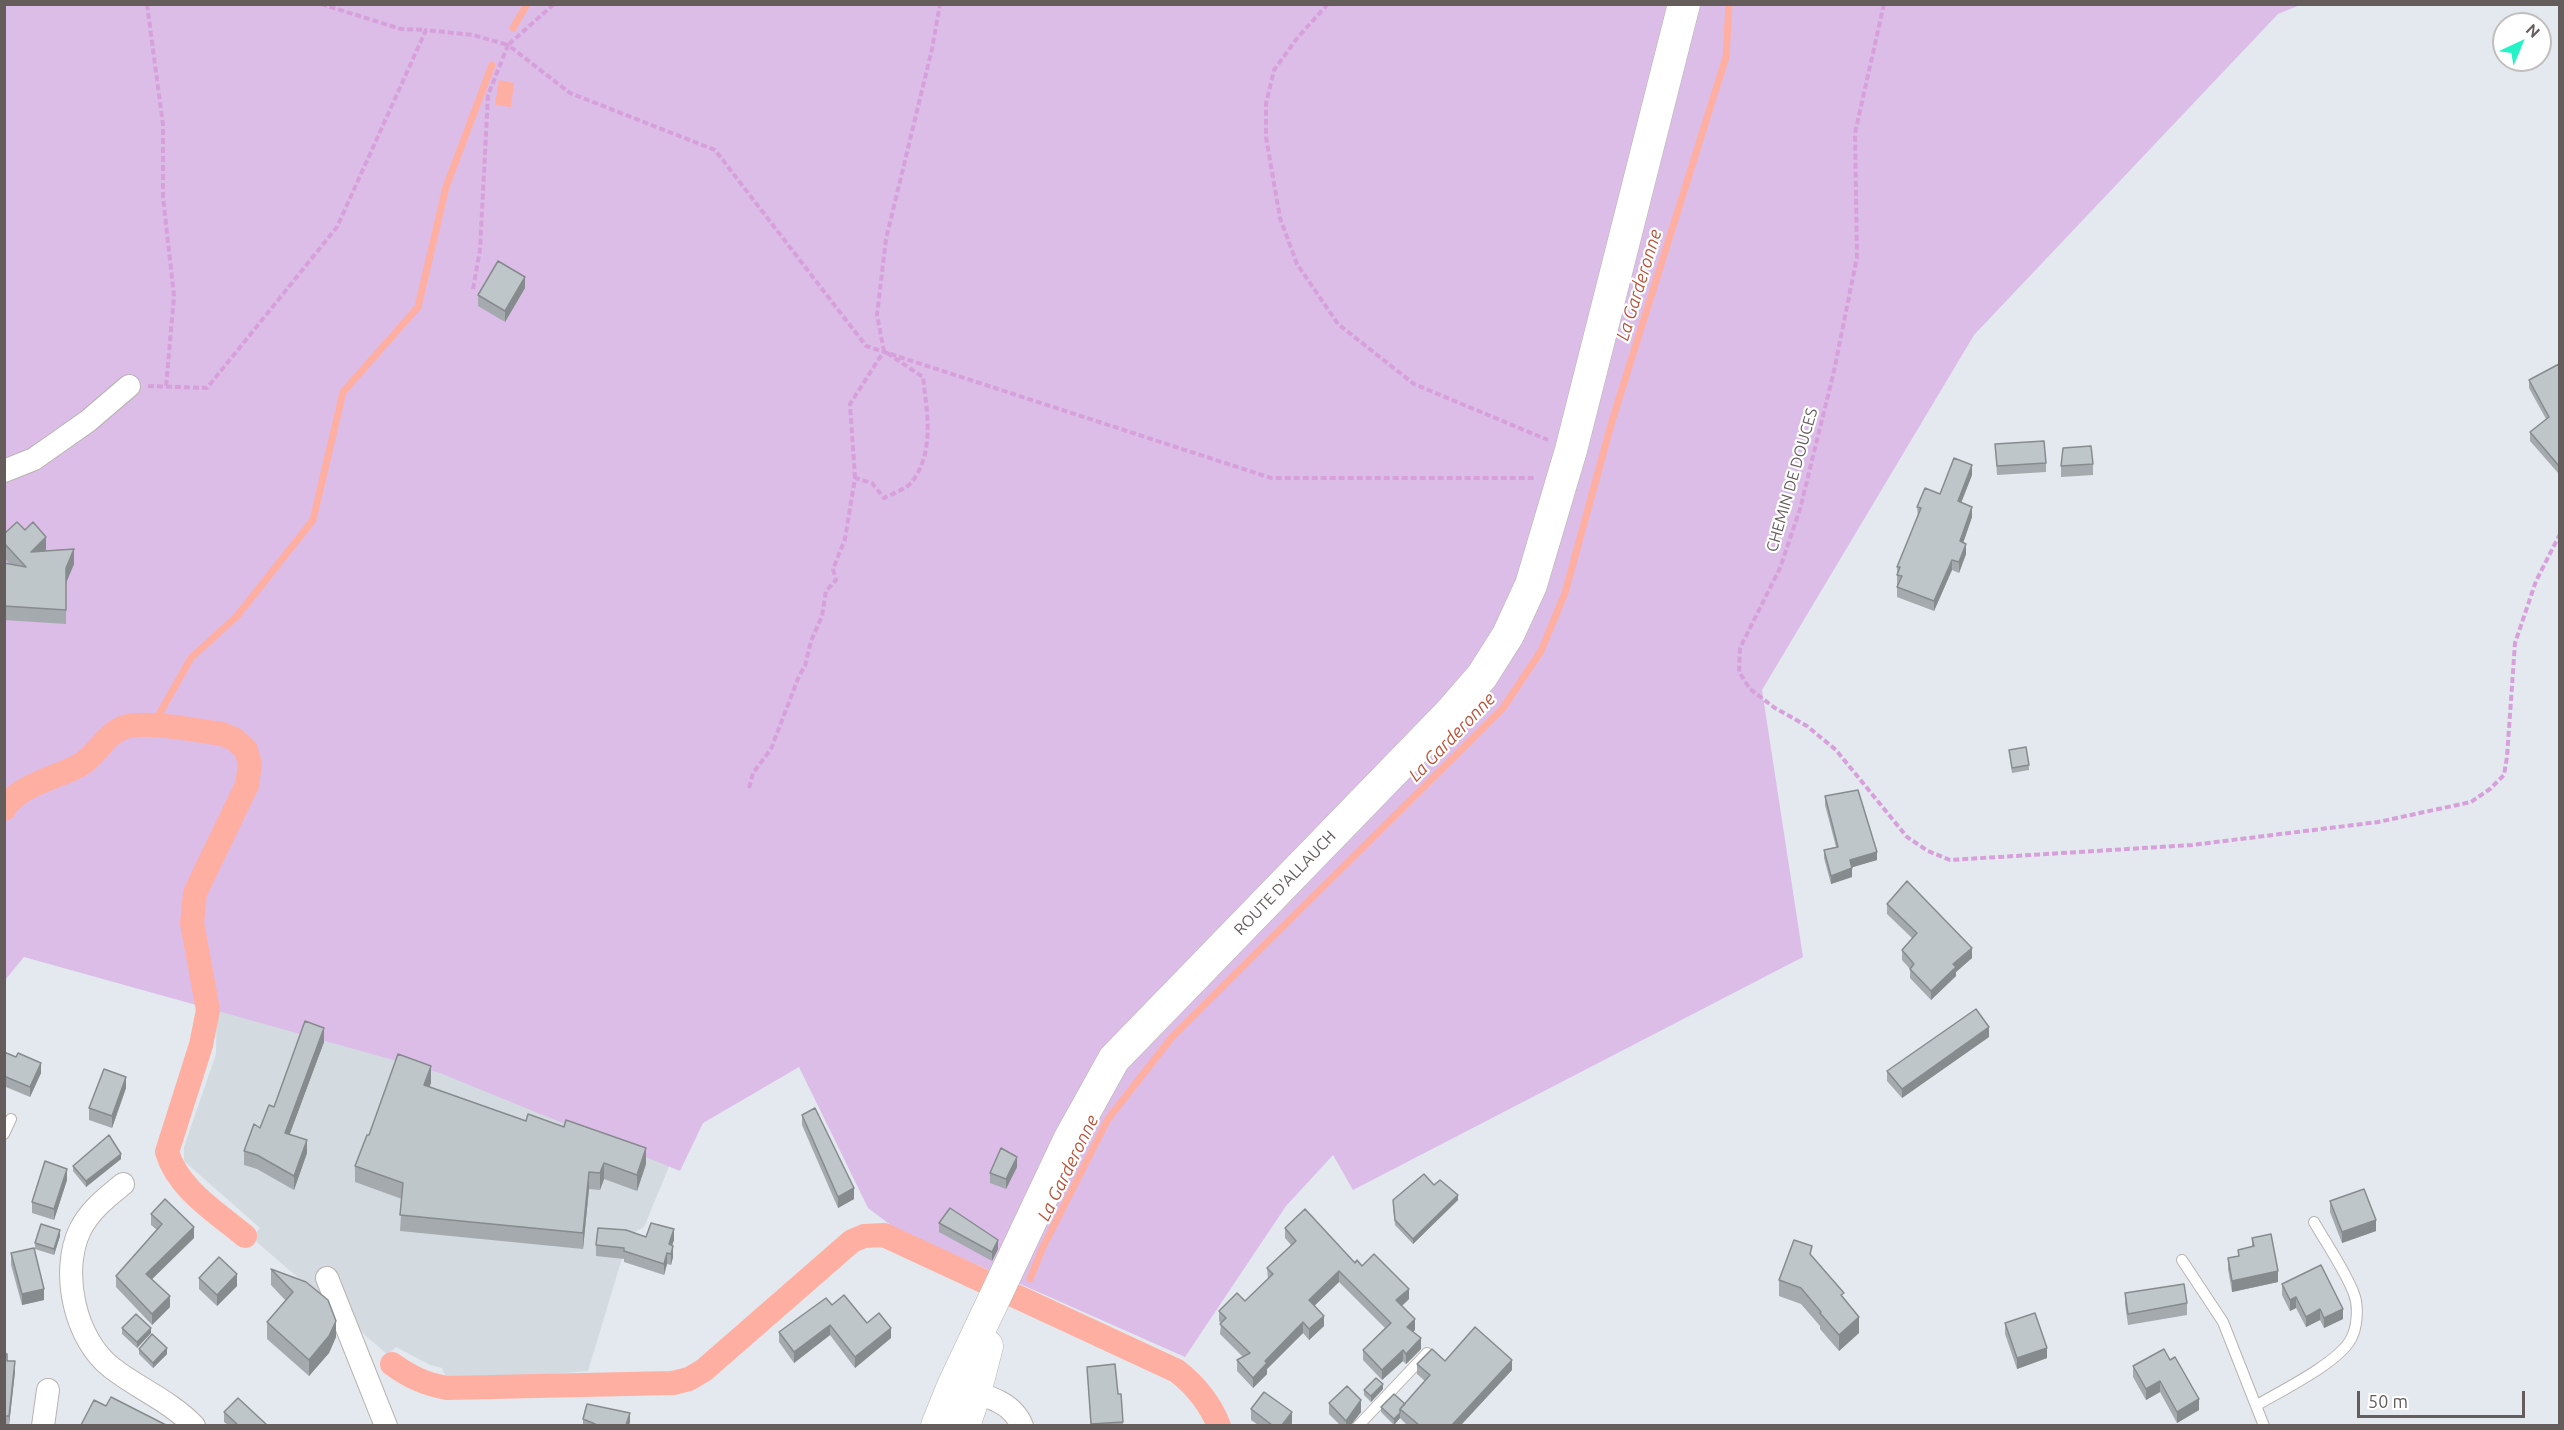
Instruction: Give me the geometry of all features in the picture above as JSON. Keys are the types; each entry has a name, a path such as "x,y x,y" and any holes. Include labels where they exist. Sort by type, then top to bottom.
{"main road":[{"name":"ROUTE D'ALLAUCH","path":"937,1425 964,1390 1002,1287 1069,1140 1114,1059 1450,713 1482,675 1508,635 1531,585 1567,464 1684,4"},
{"name":"ROUTE D'ALLAUCH","path":"964,1390 964,1425"}],"street":[{"path":"4,471 34,459 88,421 129,386"},
{"path":"123,1184 95,1206 80,1230 71,1256 77,1315 91,1345 110,1367 181,1412 194,1425"},
{"path":"327,1278 386,1425"},
{"path":"43,1425 48,1390"},
{"path":"964,1390 1000,1401 1017,1414 1022,1425"}],"lane":[{"path":"4,1134 11,1119"},
{"path":"2257,1405 2298,1382 2334,1357 2351,1340 2357,1319 2355,1295 2314,1222"},
{"path":"2182,1260 2223,1322 2264,1425"},
{"path":"1358,1425 1426,1353"}],"path":[{"path":"147,4 163,125 163,197 174,296 166,387"},
{"path":"321,4 401,29 473,35 508,45 570,93 715,150 866,346 1271,478 1567,464"},
{"path":"473,289 480,250 488,95 508,45 554,4"},
{"path":"749,788 753,773 771,749 799,676 806,666 811,641 822,616 826,591 836,580 833,569 845,539 855,478 850,404 884,351 877,315 886,239 932,50 940,4"},
{"path":"1328,4 1298,37 1274,70 1266,104 1266,137 1280,218 1297,264 1338,324 1414,384 1567,464"},
{"name":"CHEMIN DE DOUCES","path":"1884,4 1855,133 1857,257 1834,371 1800,509 1780,568 1740,648 1739,672 1750,689 1775,708 1808,726 1836,750 1907,837 1928,851 1950,860 2192,845 2378,822 2471,802 2490,789 2504,775 2515,643 2536,581 2559,534"},
{"path":"129,386 207,388 337,227 426,30"},
{"path":"855,478 872,483 884,498 911,483 926,454 928,423 923,377 884,351"}],"shaded area":[{"path":"5,5 2300,5 2278,14 1974,335 1762,690 1803,957 1353,1190 1333,1155 1286,1206 1185,1357 896,1229 868,1208 799,1067 703,1123 680,1171 440,1073 24,957 5,980"},
{"path":"499,80 514,83 511,107 495,105"},
{"path":"217,976 683,1133 644,1227 629,1235 588,1371 449,1383 442,1368 430,1365 396,1347 388,1355 252,1238 260,1228 184,1161 184,1147 216,1054"}],"building":[{"path":"498,261 525,277 505,311 478,295"},
{"path":"2559,364 2559,466 2530,432 2549,417 2529,380"},
{"path":"2044,441 2046,463 1997,466 1995,444"},
{"path":"2091,446 2093,464 2061,466 2063,448"},
{"path":"1954,458 1972,465 1958,501 1972,507 1960,541 1966,544 1959,562 1952,560 1934,601 1897,587 1902,576 1897,575 1900,567 1897,567 1921,508 1917,507 1925,488 1940,494"},
{"path":"17,522 25,530 33,522 46,537 31,552 74,549 66,568 66,610 4,606 4,563 26,567 4,543 4,534"},
{"path":"2026,747 2029,765 2012,768 2009,750"},
{"path":"1858,790 1877,852 1850,860 1852,868 1831,876 1824,850 1838,847 1825,796"},
{"path":"1907,881 1972,948 1953,964 1956,967 1931,991 1910,969 1914,964 1902,950 1917,933 1887,904"},
{"path":"1976,1009 1989,1027 1902,1089 1887,1071"},
{"path":"305,1021 324,1028 285,1133 307,1140 294,1176 257,1155 244,1151 254,1124 260,1128 269,1105 274,1107"},
{"path":"4,1052 16,1057 18,1053 41,1063 30,1087 6,1077 4,1080"},
{"path":"398,1054 431,1066 424,1085 526,1121 528,1114 564,1127 566,1120 646,1148 637,1175 604,1163 600,1173 589,1172 583,1233 400,1215 403,1183 355,1166 367,1135 369,1135"},
{"path":"104,1069 126,1077 112,1116 89,1108"},
{"path":"815,1108 854,1188 838,1197 802,1115"},
{"path":"109,1135 121,1154 86,1181 73,1166"},
{"path":"1001,1148 1017,1157 1006,1179 990,1173"},
{"path":"45,1161 67,1169 54,1209 32,1202"},
{"path":"1424,1174 1434,1185 1440,1180 1458,1195 1413,1239 1395,1220 1393,1200"},
{"path":"2364,1189 2376,1220 2342,1232 2330,1201"},
{"path":"165,1199 194,1227 146,1274 170,1296 152,1314 116,1276 162,1224 151,1214"},
{"path":"950,1208 998,1240 992,1252 939,1223"},
{"path":"1305,1209 1355,1263 1357,1260 1362,1266 1374,1254 1409,1289 1396,1300 1415,1319 1407,1327 1421,1338 1406,1354 1403,1350 1382,1370 1363,1350 1391,1323 1339,1271 1309,1300 1324,1316 1309,1329 1303,1322 1265,1361 1267,1363 1253,1378 1237,1360 1250,1353 1220,1324 1226,1318 1219,1311 1237,1293 1245,1301 1273,1274 1267,1268 1296,1241 1285,1228"},
{"path":"651,1223 674,1229 669,1244 673,1246 671,1254 667,1253 664,1264 624,1251 624,1248 596,1245 598,1228 626,1230 646,1237"},
{"path":"41,1224 60,1230 54,1249 35,1243"},
{"path":"2271,1234 2278,1271 2232,1281 2228,1258 2239,1256 2238,1250 2254,1246 2252,1238"},
{"path":"1794,1240 1812,1246 1810,1254 1844,1293 1841,1295 1859,1317 1839,1335 1801,1288 1779,1280"},
{"path":"34,1248 44,1289 22,1294 11,1253"},
{"path":"219,1257 237,1274 217,1295 199,1278"},
{"path":"2321,1265 2343,1309 2324,1318 2320,1309 2306,1317 2296,1297 2290,1300 2282,1284"},
{"path":"271,1269 306,1282 328,1300 336,1321 329,1336 309,1360 267,1322 293,1292"},
{"path":"2184,1284 2187,1303 2128,1314 2125,1293"},
{"path":"844,1295 867,1323 879,1313 891,1328 855,1357 830,1325 794,1352 779,1332 826,1298 832,1305"},
{"path":"2035,1313 2047,1348 2017,1358 2005,1323"},
{"path":"136,1314 151,1328 137,1342 122,1328"},
{"path":"1475,1327 1512,1360 1452,1425 1419,1425 1400,1409 1430,1375 1417,1364 1432,1349 1445,1361"},
{"path":"152,1334 167,1348 153,1363 139,1349"},
{"path":"2164,1349 2170,1360 2175,1357 2199,1399 2177,1412 2160,1381 2146,1389 2133,1366"},
{"path":"4,1353 7,1354 7,1361 15,1361 9,1416 4,1416"},
{"path":"1115,1364 1118,1394 1121,1394 1123,1422 1091,1424 1087,1367"},
{"path":"1376,1378 1383,1384 1371,1396 1364,1390"},
{"path":"1347,1386 1361,1400 1346,1421 1329,1403"},
{"path":"1264,1392 1292,1412 1282,1425 1272,1425 1251,1409"},
{"path":"1394,1394 1405,1404 1394,1419 1381,1407"},
{"path":"111,1397 166,1425 81,1425 94,1400 106,1406"},
{"path":"238,1398 267,1425 238,1425 224,1412"},
{"path":"587,1404 630,1413 626,1425 595,1425 583,1419"}],"waterway":[{"path":"513,28 527,4"},
{"name":"La Garderonne","path":"1030,1279 1043,1247 1108,1119 1172,1037 1503,708 1541,651 1565,593 1612,421 1726,57 1729,4"},
{"path":"153,725 191,658 237,616 313,520 343,392 418,307 446,187 492,65"},
{"path":"4,809 10,801 28,788 71,770 86,761 112,734 125,727 159,725 222,734 234,739 246,750 250,764 247,785 195,893 192,923 208,1010 201,1045 167,1152 172,1165 189,1189 210,1209 245,1236"},
{"path":"392,1364 418,1379 447,1388 673,1383 689,1379 704,1370 852,1241 864,1236 884,1235 1177,1371 1202,1396 1219,1426"}]}
